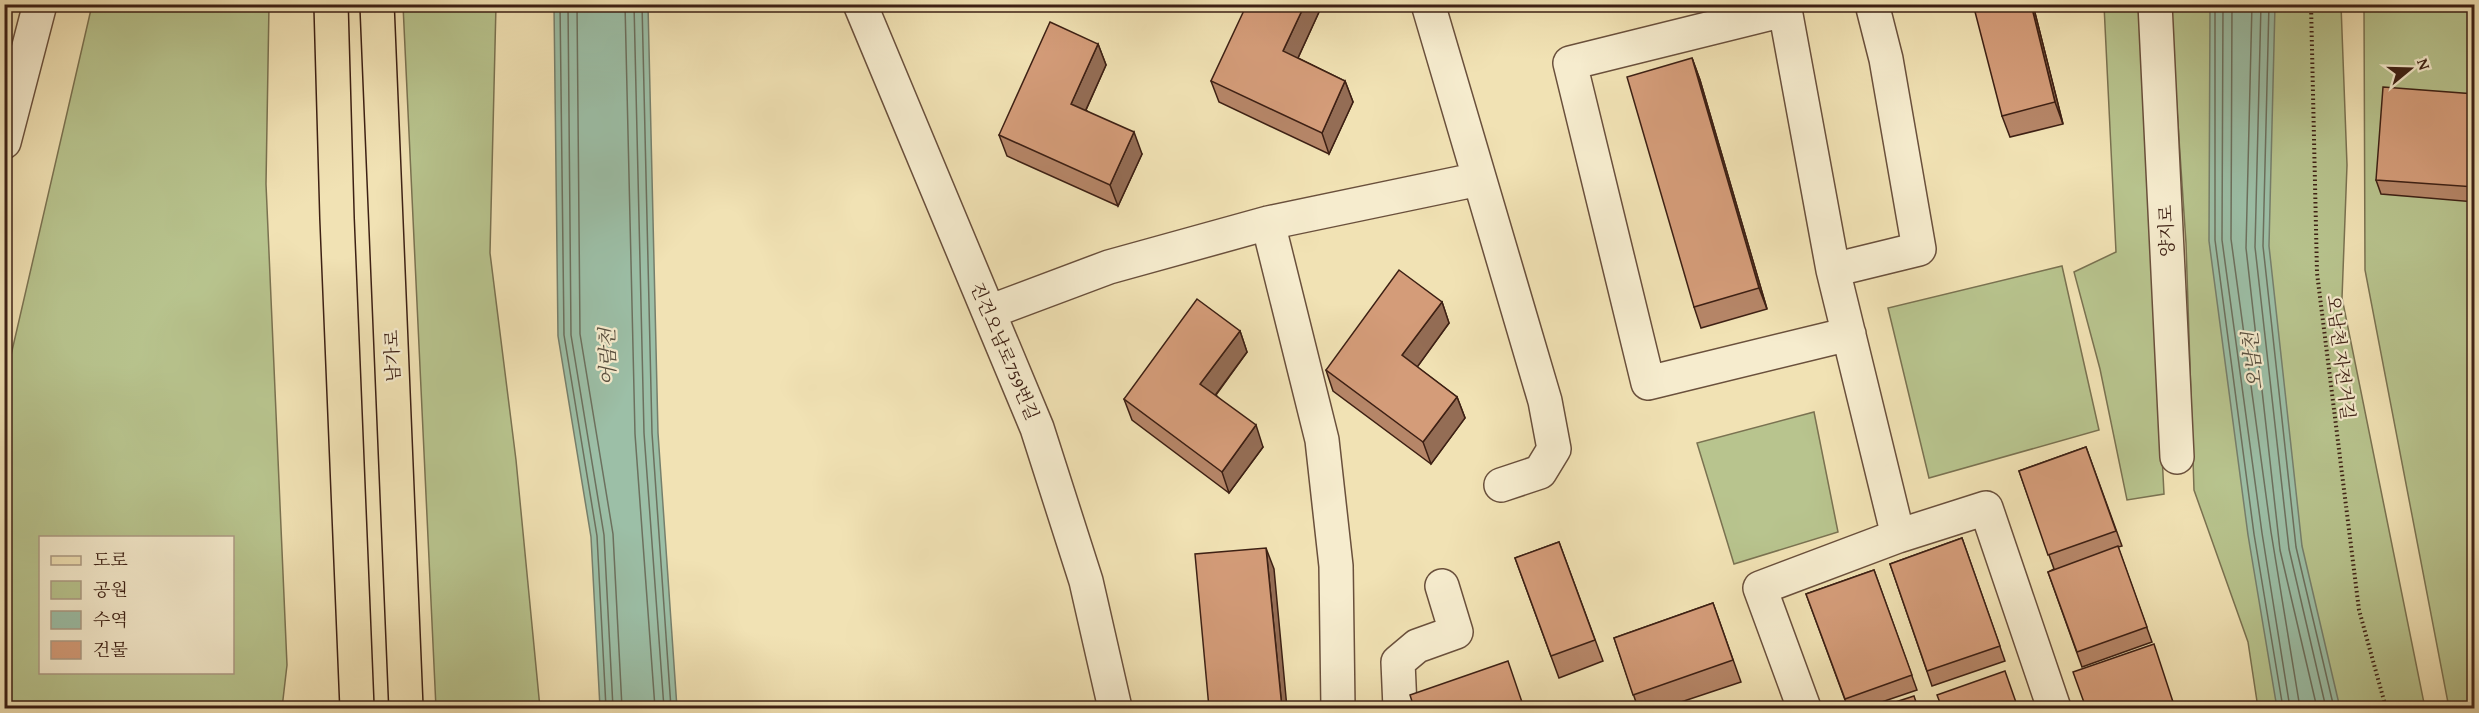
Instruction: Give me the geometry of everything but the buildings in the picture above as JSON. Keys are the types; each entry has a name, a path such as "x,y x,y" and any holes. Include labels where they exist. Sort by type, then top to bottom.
{"main road":[{"path":"331,4 337,218 357,708"},
{"name":"남가로","path":"377,4 406,708"}],"street":[{"path":"4,142 40,4"},
{"name":"진건오남로759번길","path":"860,4 1037,428 1086,581 1115,708"},
{"path":"1428,4 1545,401 1554,449 1540,472 1501,485"},
{"path":"1833,270 1919,249 1886,59 1872,4"},
{"name":"양지로","path":"2156,4 2177,458"},
{"path":"1849,334 1648,382 1570,63 1784,8 1833,270 1849,334 1898,536"},
{"path":"989,312 1109,267 1268,223 1479,179"},
{"path":"1268,223 1322,440 1336,566 1338,708"},
{"path":"1804,708 1760,588 1898,536 1986,508 2054,708"},
{"path":"1400,708 1398,662 1417,646 1456,632 1442,586"}],"path":[{"name":"오남천 자전거길","path":"2311,4 2317,273 2359,610 2386,708"}],"green space":[{"path":"92,5 269,5 266,184 287,665 282,708 5,708 5,381"},
{"path":"403,5 496,5 490,253 516,460 540,708 436,708"},
{"path":"2104,5 2139,5 2164,494 2127,500 2100,369 2074,272 2116,252"},
{"path":"2170,5 2341,5 2347,165 2342,298 2425,708 2258,708 2248,642 2194,490 2186,243"},
{"path":"2364,5 2474,5 2474,708 2449,708 2365,270"},
{"path":"2062,266 2099,430 1929,478 1888,308"},
{"path":"1814,412 1838,532 1734,564 1697,443"}],"water":[{"name":"어람천","path":"554,5 648,5 658,433 677,708 600,708 591,537 558,336"},
{"name":"오남천","path":"2210,5 2275,5 2269,246 2302,546 2340,708 2277,708 2248,535 2209,241"}]}
